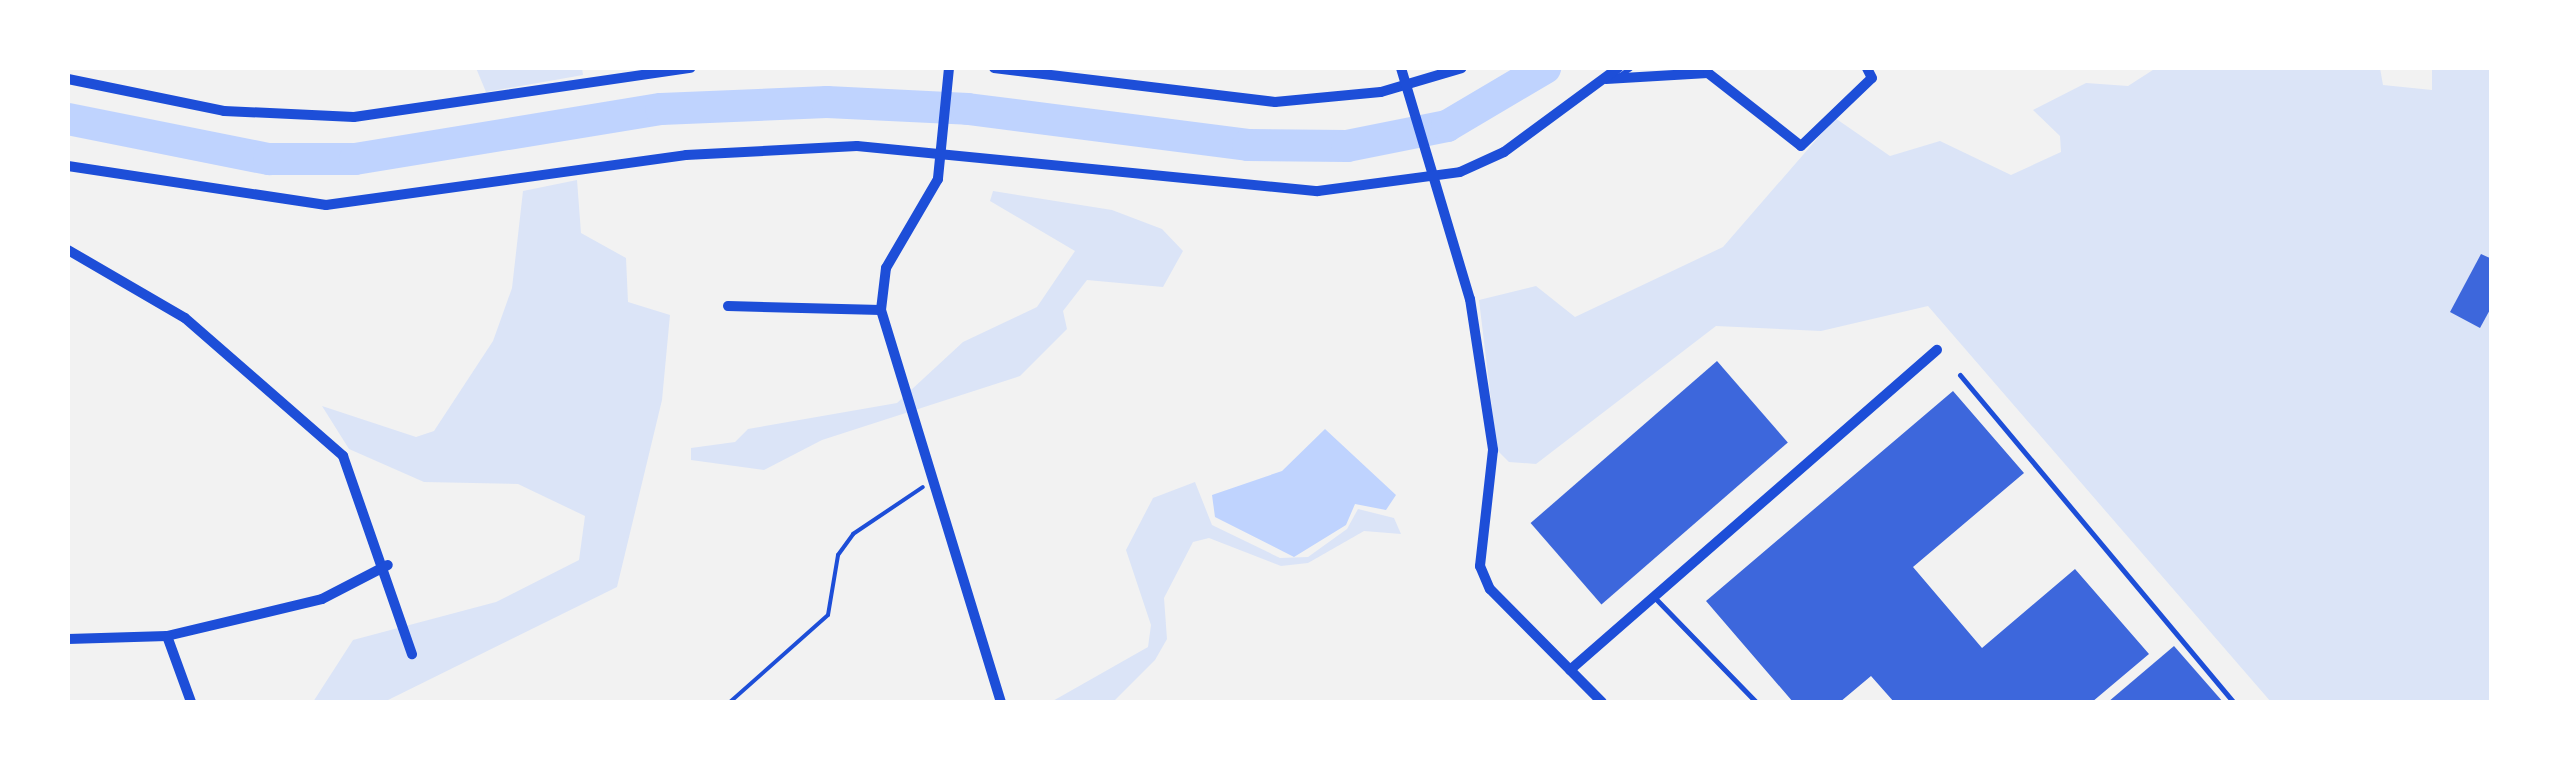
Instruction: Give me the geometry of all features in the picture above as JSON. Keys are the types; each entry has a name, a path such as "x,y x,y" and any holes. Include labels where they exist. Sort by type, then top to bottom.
{"street":[{"path":"68,79 224,111 354,117 690,68"},
{"path":"994,68 1275,102 1408,90 1462,68"},
{"path":"1401,68 1470,299 1493,450 1480,566 1602,702"},
{"path":"1612,81 1618,68"},
{"path":"68,166 326,205 754,149 942,151 1261,190 1434,177 1504,152 1612,81 1708,73 1801,146 1872,78 1867,68"},
{"path":"949,69 942,151 929,202 886,268 881,310 1002,702"},
{"path":"68,250 185,318 312,424 343,456 388,565 412,654"},
{"path":"728,306 881,310"},
{"path":"1570,670 1937,350"},
{"path":"68,639 167,636 322,599 388,565"},
{"path":"167,636 191,702"}],"lane":[{"path":"1612,81 1630,68"},
{"path":"1960,375 2233,702"},
{"path":"1654,597 1756,702"}],"path":[{"path":"730,702 828,615 838,555 853,534 934,482"}],"shaded area":[{"path":"476,68 582,68 583,75 486,92"},
{"path":"2156,68 2380,68 2383,85 2432,90 2432,68 2491,68 2491,702 2271,702 1928,306 1821,331 1716,326 1536,464 1509,462 1497,450 1479,300 1536,286 1575,317 1723,247 1835,118 1890,156 1940,141 2011,175 2061,152 2060,136 2033,110 2086,83 2128,86"},
{"path":"577,180 581,233 626,258 628,302 670,315 662,400 617,587 384,702 313,702 353,640 496,602 579,560 585,516 518,484 424,482 349,449 322,406 416,437 434,431 493,341 512,288 523,191"},
{"path":"993,191 1112,210 1162,229 1183,251 1163,287 1087,280 1063,311 1067,329 1020,376 822,440 764,470 691,460 691,448 735,442 748,429 897,403 963,342 1037,307 1075,251 990,201"},
{"path":"1195,482 1212,525 1280,558 1308,557 1347,529 1358,509 1394,518 1401,534 1364,531 1308,563 1281,566 1209,538 1193,542 1164,598 1167,639 1155,660 1113,702 1051,702 1148,647 1151,625 1126,550 1153,498"}],"water":[{"path":"1325,429 1396,495 1386,510 1355,504 1346,525 1294,557 1215,517 1212,495 1282,471"}],"building":[{"path":"2481,254 2492,259 2492,306 2480,328 2450,312"},
{"path":"1717,361 1788,443 1601,605 1531,523"},
{"path":"1953,391 2024,473 1913,567 1982,648 2075,569 2149,654 2092,702 1894,702 1871,676 1840,702 1793,702 1706,601"},
{"path":"2174,646 2223,702 2108,702"}],"waterway":[{"path":"68,119 269,159 355,159 661,109 827,102 968,109 1248,145 1347,146 1447,126 1545,68"}]}
